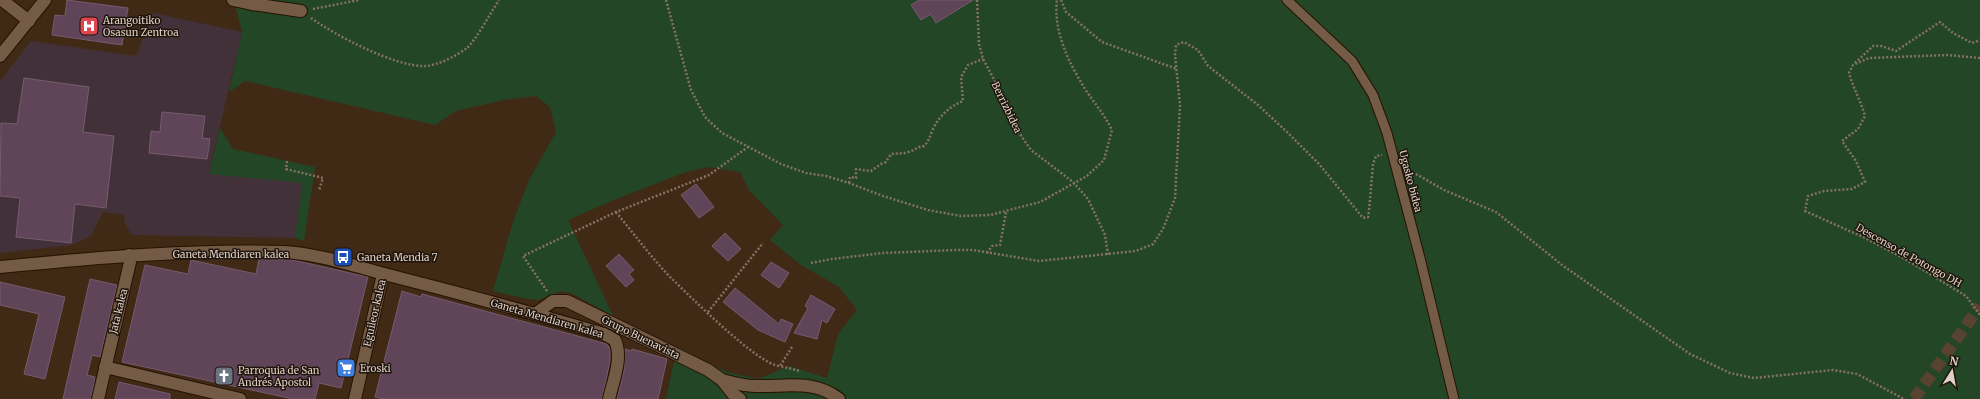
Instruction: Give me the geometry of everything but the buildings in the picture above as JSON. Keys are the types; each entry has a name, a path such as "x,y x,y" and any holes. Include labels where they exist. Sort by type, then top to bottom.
{"street":[{"path":"1,0 29,21"},
{"path":"0,56 45,0"},
{"path":"233,0 301,11"},
{"name":"Ganeta Mendiaren kalea","path":"0,267 129,255 284,252 316,257 535,314 604,334 615,340 617,344 618,360 609,399"},
{"name":"Jata kalea","path":"98,399 130,262 129,255"},
{"name":"Eguileor kalea","path":"354,399 383,274"},
{"path":"535,314 553,301"},
{"name":"Grupo Buenavista","path":"553,301 567,301 708,370 722,380 733,394 740,399"},
{"path":"105,367 240,399"},
{"path":"722,380 743,386 798,385 828,391 840,399"}],"lane":[{"name":"Ugasko bidea","path":"1287,0 1352,61 1374,95 1387,133 1420,258 1454,399"}],"path":[{"path":"301,11 359,0"},
{"path":"301,11 341,37 369,50 401,62 425,66 449,59 468,47 499,0"},
{"path":"666,0 689,83 705,117 722,133 781,164 806,173 826,176 883,196 935,211 961,216 990,215 1040,202 1073,182 1087,176 1104,160 1112,130 1103,112 1085,89 1067,56 1058,29 1056,12 1057,0"},
{"name":"Berrizbidea","path":"977,0 979,44 983,59 997,85 1014,127 1030,150 1073,182 1088,199 1105,235 1108,255"},
{"path":"1061,0 1066,12 1102,42 1177,69"},
{"path":"1853,65 1873,46 1881,46 1896,51 1940,22 1953,33 1972,43 1980,40"},
{"path":"811,264 832,259 883,253 957,250 1039,261 1136,251 1153,244 1163,229 1175,198 1180,105 1175,55 1176,44 1184,42 1198,50 1208,66 1258,105 1287,132 1319,164 1364,218 1368,217 1373,164 1376,156 1380,154 1444,190 1496,212 1562,265 1690,354 1730,373 1754,378 1833,370 1857,374 1904,399"},
{"path":"1853,65 1869,58 1948,55 1980,58"},
{"path":"849,183 850,177 856,178 856,169 871,171 886,162 891,154 898,152 908,153 915,148 924,146 929,141 933,130 942,116 951,106 963,101 961,77 968,65 983,59"},
{"name":"Descenso de Potongo DH","path":"1853,65 1849,73 1852,83 1861,100 1865,116 1858,129 1842,141 1856,161 1865,182 1852,189 1824,191 1808,196 1805,211 1865,238 1932,275 1966,296 1980,315"},
{"path":"553,301 523,256 616,212 709,174 748,147"},
{"path":"287,161 286,169 323,178 319,190"},
{"path":"616,212 671,277 751,352 775,366 806,373"},
{"path":"987,253 992,246 1000,245 1006,212"},
{"path":"708,312 763,243"},
{"path":"780,366 792,347"}],"shaded area":[{"path":"153,13 242,32 209,173 302,183 295,238 132,235 125,224 124,215 103,212 91,236 72,245 0,253 0,81 31,41 136,56"}],"green space":[{"path":"234,0 1980,0 1980,399 666,399 677,347 727,372 758,379 789,366 827,378 838,334 857,310 839,287 801,265 770,240 783,225 749,190 740,172 708,167 686,172 568,220 613,316 571,293 561,291 538,300 493,291 513,222 529,180 556,132 550,107 536,96 504,100 456,111 435,125 245,81 229,92 242,32"},
{"path":"220,128 233,149 315,167 304,241 295,238 302,183 209,174"}],"tunnel":[{"path":"1914,399 1980,306"}],"place":[{"name":"Arangoitiko Osasun Zentroa","path":"89,26"},
{"name":"Ganeta Mendia 7","path":"343,257"},
{"name":"Eroski","path":"346,368"},
{"name":"Parroquia de San Andrés Apostol","path":"224,376"}]}
